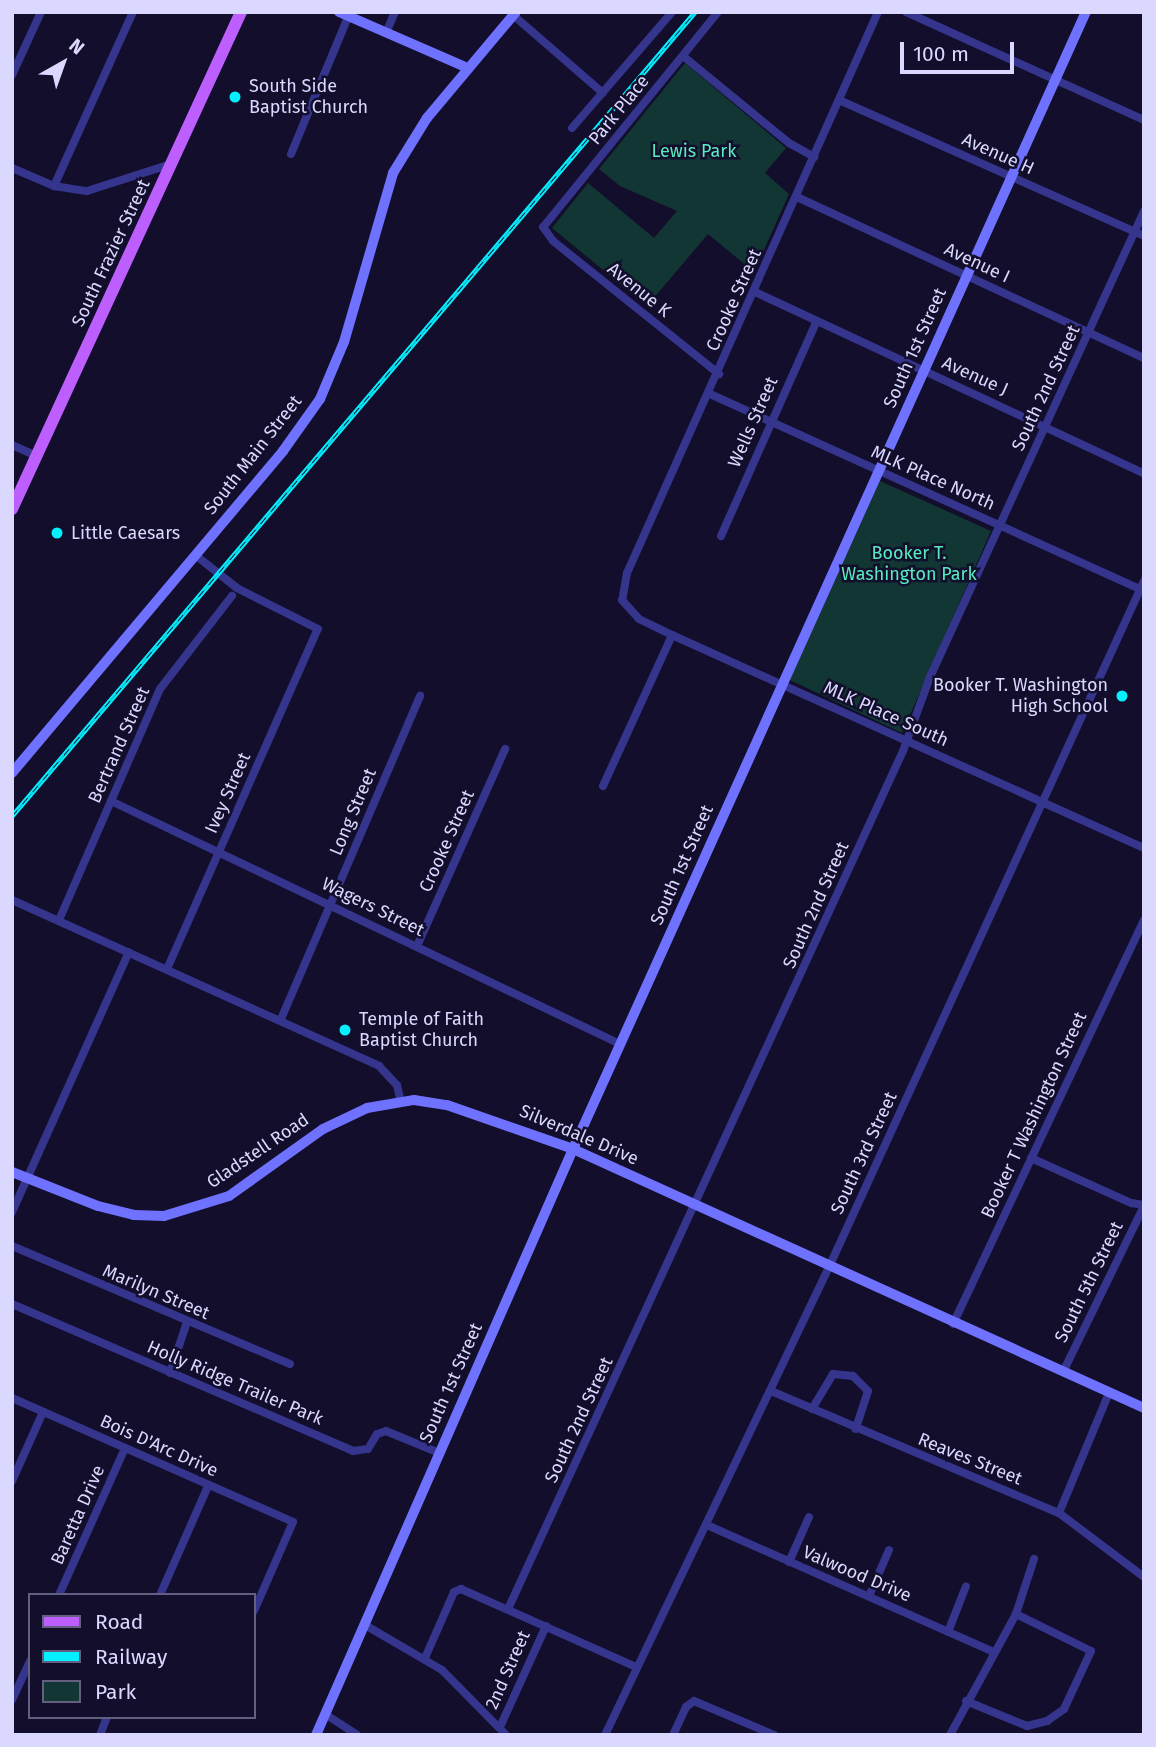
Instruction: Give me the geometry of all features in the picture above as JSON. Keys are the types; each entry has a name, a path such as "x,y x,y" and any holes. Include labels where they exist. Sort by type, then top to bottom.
{"main road":[{"name":"South Frazier Street","path":"12,509 241,12"}],"street":[{"path":"12,75 41,12"},
{"path":"54,186 132,12"},
{"path":"386,33 395,12"},
{"path":"572,128 672,12"},
{"name":"Park Place","path":"543,227 718,12"},
{"name":"Crooke Street","path":"622,600 627,573 719,374 878,12"},
{"path":"906,12 1144,120"},
{"name":"South 1st Street","path":"316,1735 620,1044 1086,12"},
{"path":"291,154 344,14 468,68"},
{"path":"514,14 603,93"},
{"name":"South Main Street","path":"12,773 283,451 320,399 344,342 391,176 427,118 514,14"},
{"path":"683,56 789,143 814,157"},
{"name":"Avenue H","path":"839,100 1144,236"},
{"path":"12,168 54,186 77,191 99,187 171,164"},
{"name":"Avenue I","path":"797,197 1144,358"},
{"name":"South 2nd Street","path":"508,1609 697,1205 907,741 930,677 1144,211"},
{"name":"Avenue K","path":"543,227 553,241 719,374"},
{"name":"Avenue J","path":"755,292 816,323 1046,425 1144,473"},
{"name":"Wells Street","path":"721,536 816,323"},
{"name":"MLK Place North","path":"710,394 1000,526 1143,587"},
{"path":"12,445 37,456"},
{"name":"Ivey Street","path":"167,970 318,629 237,588 195,555"},
{"name":"South 3rd Street","path":"605,1735 771,1391 1143,587"},
{"name":"Bertrand Street","path":"58,920 160,689 232,596"},
{"name":"MLK Place South","path":"622,600 639,619 672,635 1144,848"},
{"path":"603,786 672,635"},
{"name":"Long Street","path":"281,1019 420,696"},
{"name":"Crooke Street","path":"417,946 505,749"},
{"name":"Wagers Street","path":"111,801 330,903 620,1044"},
{"path":"12,900 281,1019 379,1066 397,1085 401,1102"},
{"name":"Booker T Washington Street","path":"953,1324 1144,920"},
{"path":"12,1212 129,952"},
{"name":"Silverdale Drive","path":"401,1102 475,1112 573,1150 1144,1408"},
{"name":"Gladstell Road","path":"12,1172 98,1206 134,1215 164,1216 229,1196 347,1116 401,1102"},
{"path":"1031,1158 1131,1203 1144,1206"},
{"name":"South 5th Street","path":"1063,1372 1144,1206"},
{"name":"Marilyn Street","path":"12,1246 290,1364"},
{"name":"Holly Ridge Trailer Park","path":"12,1304 353,1451 368,1449 377,1434 386,1431 439,1453"},
{"path":"170,1373 187,1322"},
{"path":"811,1409 833,1374 853,1376 868,1391 856,1429"},
{"name":"Reaves Street","path":"771,1391 1059,1513 1144,1577"},
{"path":"1059,1513 1110,1393"},
{"name":"Bois D'Arc Drive","path":"12,1398 293,1522 256,1606"},
{"path":"12,1481 43,1412"},
{"name":"Baretta Drive","path":"61,1593 125,1448"},
{"path":"161,1593 208,1486"},
{"path":"789,1562 808,1517"},
{"name":"Valwood Drive","path":"708,1525 994,1652"},
{"path":"869,1596 888,1550"},
{"path":"950,1735 966,1701 1016,1614 1034,1559"},
{"path":"948,1632 967,1586"},
{"path":"425,1658 457,1590 508,1609 636,1667"},
{"path":"966,1701 1016,1724 1047,1721 1064,1709 1091,1651 1016,1614"},
{"path":"365,1625 425,1658 506,1735"},
{"name":"2nd Street","path":"500,1727 545,1626"},
{"path":"12,1700 28,1665"},
{"path":"673,1735 686,1707 694,1701 774,1735"},
{"path":"325,1714 358,1735"}],"green space":[{"name":"Lewis Park","path":"685,63 786,148 765,173 789,194 754,272 708,234 647,306 552,228 588,183 654,238 677,211 620,186 599,169"},
{"name":"Booker T. Washington Park","path":"880,481 991,531 902,733 790,680"}],"railway":[{"path":"12,816 695,12"}],"place":[{"name":"South Side Baptist Church","path":"235,97"},
{"name":"Little Caesars","path":"57,533"},
{"name":"Booker T. Washington High School","path":"1122,696"},
{"name":"Temple of Faith Baptist Church","path":"345,1030"}]}
